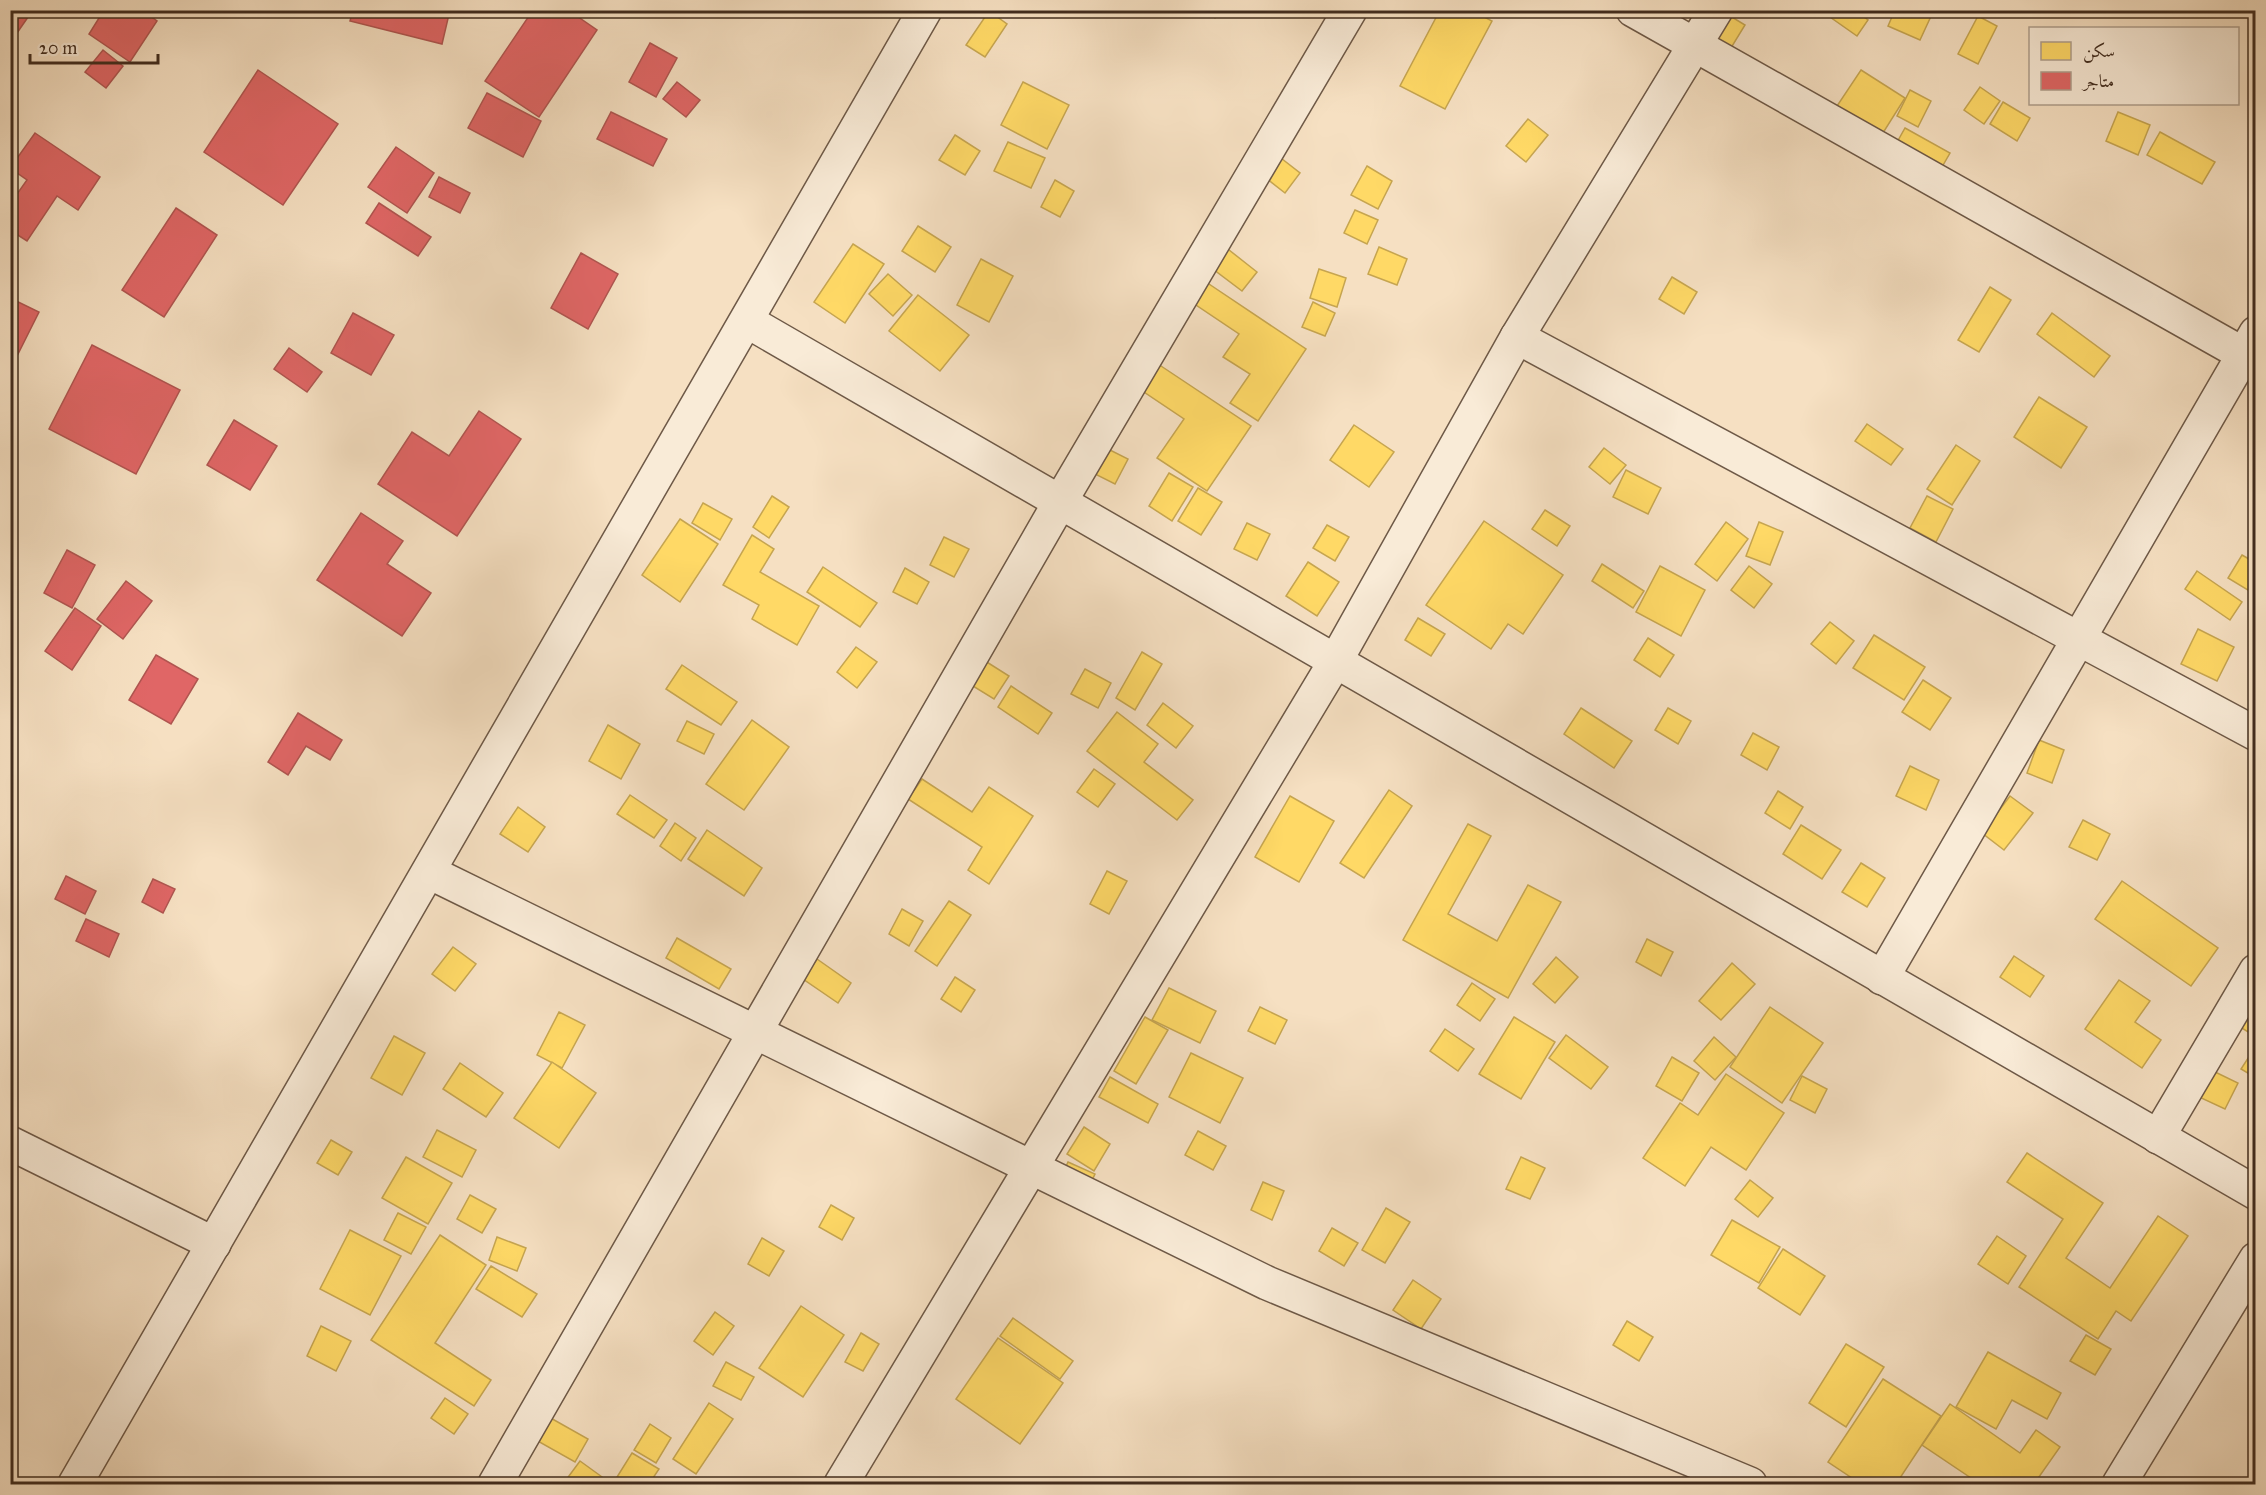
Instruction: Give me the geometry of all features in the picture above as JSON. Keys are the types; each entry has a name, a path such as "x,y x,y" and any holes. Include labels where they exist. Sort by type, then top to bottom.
{"street":[{"path":"82,1481 214,1244 925,10"},
{"path":"495,1485 1060,502 1350,10"},
{"path":"1633,10 2249,344 1882,978"},
{"path":"841,1485 1335,662 1517,337 1716,10"},
{"path":"747,321 2256,1193"},
{"path":"1517,337 2256,734"},
{"path":"429,872 1267,1283 1750,1485"},
{"path":"2158,1137 2256,971"},
{"path":"10,1143 214,1244"},
{"path":"2119,1485 2256,1259"}],"building: سكن":[{"path":"1207,10 1222,10 1215,18"},
{"path":"1440,10 1471,10 1492,21 1445,109 1400,86"},
{"path":"1820,10 1855,10 1868,20 1857,36"},
{"path":"1895,10 1925,10 1932,14 1920,40 1888,26"},
{"path":"989,11 1007,24 985,57 966,45"},
{"path":"1722,11 1745,25 1723,61 1700,47"},
{"path":"1978,16 1997,26 1978,64 1958,54"},
{"path":"1861,70 1905,98 1876,144 1831,115"},
{"path":"1023,82 1069,105 1047,149 1001,125"},
{"path":"1980,87 2000,101 1984,124 1964,110"},
{"path":"1910,90 1931,101 1918,127 1897,116"},
{"path":"2003,102 2030,118 2017,141 1990,124"},
{"path":"2118,112 2150,125 2138,155 2106,141"},
{"path":"1528,119 1548,135 1526,162 1506,146"},
{"path":"1905,128 1950,153 1935,179 1891,153"},
{"path":"2160,132 2215,162 2202,184 2147,155"},
{"path":"955,135 980,151 965,175 939,160"},
{"path":"1008,142 1045,158 1031,188 994,171"},
{"path":"1277,155 1300,173 1285,193 1262,175"},
{"path":"1367,166 1392,181 1378,209 1351,195"},
{"path":"1055,180 1074,191 1060,217 1041,207"},
{"path":"1355,210 1378,220 1367,244 1344,233"},
{"path":"918,226 951,247 935,272 902,251"},
{"path":"853,244 884,264 845,323 814,302"},
{"path":"1224,246 1257,272 1242,291 1209,266"},
{"path":"1379,247 1407,259 1397,285 1368,274"},
{"path":"981,259 1013,276 989,322 957,305"},
{"path":"1319,269 1346,278 1337,307 1310,298"},
{"path":"888,274 912,295 893,316 869,294"},
{"path":"1672,277 1697,292 1684,314 1659,299"},
{"path":"1203,280 1306,349 1258,421 1230,403 1250,374 1223,357 1239,334 1190,301"},
{"path":"1990,287 2011,300 1979,352 1958,340"},
{"path":"918,295 969,335 940,371 889,331"},
{"path":"1313,302 1335,313 1325,336 1302,327"},
{"path":"2052,313 2110,356 2094,377 2037,334"},
{"path":"1155,362 1251,426 1207,491 1157,458 1184,419 1138,388"},
{"path":"2039,397 2087,427 2061,468 2014,437"},
{"path":"1867,424 1903,449 1891,465 1855,441"},
{"path":"1354,425 1394,452 1369,487 1330,460"},
{"path":"1956,445 1980,461 1952,505 1927,489"},
{"path":"1104,447 1128,459 1115,484 1091,472"},
{"path":"1604,448 1626,465 1610,484 1589,467"},
{"path":"1626,470 1661,488 1648,514 1613,497"},
{"path":"1169,473 1193,487 1172,521 1149,506"},
{"path":"1198,488 1222,502 1201,535 1178,521"},
{"path":"772,496 789,507 769,538 753,527"},
{"path":"1927,496 1953,509 1936,542 1910,528"},
{"path":"703,503 732,519 720,540 692,523"},
{"path":"1545,510 1570,526 1557,546 1532,529"},
{"path":"680,519 718,544 680,602 642,575"},
{"path":"1484,521 1563,575 1523,634 1508,624 1491,649 1426,605"},
{"path":"1726,522 1748,539 1717,581 1695,564"},
{"path":"1759,522 1783,532 1770,565 1746,556"},
{"path":"1247,523 1270,534 1257,560 1234,549"},
{"path":"1327,525 1349,537 1335,561 1313,548"},
{"path":"752,535 774,549 760,572 819,606 797,645 752,619 759,605 723,585"},
{"path":"944,537 969,549 954,577 930,565"},
{"path":"2242,555 2256,563 2256,595 2228,578"},
{"path":"1308,562 1339,582 1317,616 1286,596"},
{"path":"1602,564 1644,591 1633,608 1592,581"},
{"path":"1660,566 1705,590 1681,636 1636,612"},
{"path":"1749,566 1772,584 1754,608 1731,590"},
{"path":"823,567 877,603 860,627 807,592"},
{"path":"905,568 929,582 917,604 893,592"},
{"path":"2197,571 2242,602 2230,620 2185,589"},
{"path":"1418,618 1445,634 1431,656 1405,640"},
{"path":"1830,622 1854,641 1836,664 1811,644"},
{"path":"2198,629 2234,647 2217,681 2181,664"},
{"path":"1874,635 1925,667 1904,700 1853,668"},
{"path":"1648,638 1674,655 1660,677 1634,660"},
{"path":"856,647 877,662 857,688 837,672"},
{"path":"1142,652 1162,664 1135,710 1116,698"},
{"path":"982,659 1009,676 994,699 968,683"},
{"path":"682,665 737,702 721,725 666,689"},
{"path":"1085,669 1111,683 1098,708 1071,694"},
{"path":"1923,680 1951,698 1930,730 1902,712"},
{"path":"1011,686 1052,713 1038,734 998,707"},
{"path":"1163,703 1193,726 1176,748 1147,725"},
{"path":"1581,708 1632,741 1614,768 1564,734"},
{"path":"1668,708 1691,721 1678,744 1655,730"},
{"path":"1117,712 1158,744 1144,762 1193,800 1177,820 1087,751"},
{"path":"752,720 789,747 744,810 706,784"},
{"path":"687,721 714,734 704,754 677,741"},
{"path":"608,725 640,744 621,779 589,761"},
{"path":"1753,733 1779,747 1767,770 1741,755"},
{"path":"2039,740 2064,750 2052,783 2027,773"},
{"path":"1910,766 1939,780 1926,810 1896,796"},
{"path":"1094,769 1115,784 1098,807 1077,792"},
{"path":"922,779 972,812 989,787 1033,816 989,884 968,870 982,847 908,799"},
{"path":"1389,790 1412,806 1364,878 1340,863"},
{"path":"1778,791 1803,807 1790,829 1765,813"},
{"path":"630,795 667,820 654,838 617,814"},
{"path":"1290,796 1334,821 1299,882 1255,857"},
{"path":"2010,796 2033,813 2004,850 1982,833"},
{"path":"518,807 545,827 528,852 500,834"},
{"path":"2083,820 2110,834 2097,860 2069,847"},
{"path":"675,823 696,838 681,861 660,846"},
{"path":"1468,824 1491,836 1448,914 1497,941 1528,885 1561,902 1508,998 1403,940"},
{"path":"1801,825 1841,850 1822,879 1783,854"},
{"path":"707,830 762,868 744,896 688,859"},
{"path":"1861,863 1885,878 1867,907 1842,892"},
{"path":"1107,871 1127,881 1109,914 1090,904"},
{"path":"2122,881 2218,948 2191,986 2095,919"},
{"path":"949,901 971,915 937,966 915,951"},
{"path":"902,909 923,921 909,946 889,934"},
{"path":"677,938 731,969 719,989 666,958"},
{"path":"1647,939 1673,952 1661,976 1636,962"},
{"path":"453,947 476,964 455,991 432,974"},
{"path":"2014,956 2044,976 2030,997 2000,977"},
{"path":"1556,957 1578,977 1555,1003 1533,984"},
{"path":"817,959 851,983 838,1003 803,979"},
{"path":"1732,963 1755,984 1721,1020 1699,1001"},
{"path":"955,977 975,990 961,1012 941,999"},
{"path":"2119,980 2150,1001 2135,1022 2161,1040 2142,1068 2085,1029"},
{"path":"1472,983 1495,999 1480,1021 1457,1005"},
{"path":"1169,988 1216,1011 1200,1043 1152,1020"},
{"path":"2251,1004 2256,1007 2256,1037 2237,1025"},
{"path":"1260,1007 1287,1020 1275,1044 1248,1031"},
{"path":"1770,1007 1823,1043 1782,1103 1730,1067"},
{"path":"559,1012 585,1025 562,1068 537,1055"},
{"path":"1145,1017 1168,1030 1136,1084 1114,1071"},
{"path":"1514,1017 1555,1042 1521,1099 1479,1074"},
{"path":"1445,1029 1474,1049 1458,1071 1430,1051"},
{"path":"1566,1035 1608,1067 1591,1089 1549,1058"},
{"path":"394,1036 425,1053 402,1095 371,1078"},
{"path":"1714,1037 1736,1057 1715,1080 1694,1061"},
{"path":"2256,1046 2256,1078 2241,1069"},
{"path":"1191,1053 1243,1078 1220,1123 1169,1097"},
{"path":"1672,1057 1699,1073 1682,1101 1656,1086"},
{"path":"552,1062 596,1093 559,1148 514,1118"},
{"path":"460,1063 503,1093 486,1117 443,1089"},
{"path":"2211,1070 2238,1083 2225,1109 2199,1097"},
{"path":"1726,1074 1784,1113 1746,1170 1711,1147 1685,1186 1643,1158 1680,1103 1698,1115"},
{"path":"1802,1076 1827,1089 1815,1113 1790,1100"},
{"path":"1110,1077 1158,1104 1148,1123 1099,1097"},
{"path":"1084,1127 1110,1144 1094,1171 1067,1154"},
{"path":"437,1130 476,1150 462,1177 423,1157"},
{"path":"1198,1131 1226,1146 1213,1170 1185,1155"},
{"path":"331,1140 352,1152 338,1175 317,1163"},
{"path":"2027,1153 2103,1203 2066,1258 2110,1288 2158,1216 2188,1236 2131,1321 2116,1311 2098,1339 2019,1287 2063,1219 2007,1182"},
{"path":"406,1157 452,1183 428,1224 382,1198"},
{"path":"1521,1157 1545,1168 1530,1199 1506,1189"},
{"path":"1068,1162 1095,1174 1083,1199 1057,1187"},
{"path":"1750,1180 1773,1198 1758,1217 1735,1199"},
{"path":"1263,1182 1284,1191 1272,1220 1251,1210"},
{"path":"470,1195 496,1209 482,1233 457,1219"},
{"path":"831,1205 854,1218 842,1240 819,1227"},
{"path":"1386,1208 1410,1222 1385,1263 1362,1250"},
{"path":"398,1213 426,1227 411,1254 384,1240"},
{"path":"1732,1220 1780,1247 1759,1283 1711,1255"},
{"path":"1332,1228 1358,1243 1344,1266 1319,1251"},
{"path":"350,1230 401,1256 370,1315 320,1289"},
{"path":"440,1235 486,1265 435,1343 491,1380 474,1406 371,1340"},
{"path":"1997,1236 2026,1256 2008,1284 1978,1264"},
{"path":"497,1237 526,1248 517,1271 489,1260"},
{"path":"762,1238 784,1251 769,1276 748,1264"},
{"path":"1783,1249 1825,1276 1800,1315 1758,1288"},
{"path":"491,1266 537,1294 522,1317 476,1289"},
{"path":"1413,1280 1441,1299 1421,1329 1393,1310"},
{"path":"801,1306 844,1335 803,1397 759,1368"},
{"path":"715,1312 734,1326 713,1355 694,1341"},
{"path":"1013,1318 1073,1361 1060,1379 1000,1336"},
{"path":"1627,1321 1653,1337 1639,1361 1613,1345"},
{"path":"321,1326 351,1341 336,1371 307,1356"},
{"path":"861,1333 879,1344 863,1371 845,1362"},
{"path":"2086,1335 2111,1349 2095,1375 2070,1361"},
{"path":"998,1338 1063,1383 1020,1444 956,1399"},
{"path":"1846,1344 1884,1367 1846,1427 1809,1403"},
{"path":"1988,1352 2061,1393 2047,1419 2012,1400 1996,1429 1956,1407"},
{"path":"726,1362 754,1377 741,1400 713,1386"},
{"path":"1883,1379 1941,1416 1896,1484 1861,1484 1828,1462"},
{"path":"445,1398 468,1414 454,1434 431,1418"},
{"path":"709,1403 733,1419 696,1474 673,1459"},
{"path":"1950,1404 2020,1453 2036,1430 2060,1447 2034,1484 1980,1484 1922,1445"},
{"path":"540,1412 588,1439 575,1462 527,1435"},
{"path":"650,1424 671,1438 656,1463 634,1450"},
{"path":"632,1453 659,1469 649,1484 629,1484 617,1477"},
{"path":"580,1461 609,1482 607,1484 563,1484"}],"building: متاجر":[{"path":"10,10 33,10 10,43"},
{"path":"104,10 142,10 157,21 130,62 89,34"},
{"path":"353,10 450,10 442,44 350,21"},
{"path":"533,10 568,10 597,30 539,117 485,81"},
{"path":"650,43 677,58 656,97 629,82"},
{"path":"103,50 123,66 106,88 85,72"},
{"path":"258,70 338,124 283,205 204,152"},
{"path":"677,82 700,100 686,117 663,99"},
{"path":"487,93 541,121 523,157 468,128"},
{"path":"611,112 667,139 653,166 597,139"},
{"path":"35,133 100,177 78,210 57,196 27,241 10,230 10,204 27,180 10,168"},
{"path":"396,147 434,173 407,213 368,187"},
{"path":"439,177 470,193 460,213 429,197"},
{"path":"379,203 431,237 418,256 366,223"},
{"path":"176,208 217,235 164,317 122,290"},
{"path":"581,253 618,274 588,329 551,308"},
{"path":"10,298 39,312 17,356 10,353"},
{"path":"353,313 394,335 371,375 331,353"},
{"path":"92,345 180,390 136,474 49,429"},
{"path":"289,348 322,372 307,392 274,369"},
{"path":"479,411 521,439 457,536 378,484 412,432 449,456"},
{"path":"234,420 277,446 250,490 207,465"},
{"path":"361,513 403,541 387,564 431,593 402,636 317,580"},
{"path":"67,550 95,565 72,608 44,593"},
{"path":"126,581 152,601 123,639 97,619"},
{"path":"75,608 101,626 72,670 45,651"},
{"path":"156,655 198,679 171,724 129,700"},
{"path":"298,713 342,740 330,760 306,746 288,775 268,762"},
{"path":"66,876 96,891 85,914 55,899"},
{"path":"153,879 175,889 163,913 142,902"},
{"path":"86,919 119,934 109,957 76,941"}]}
